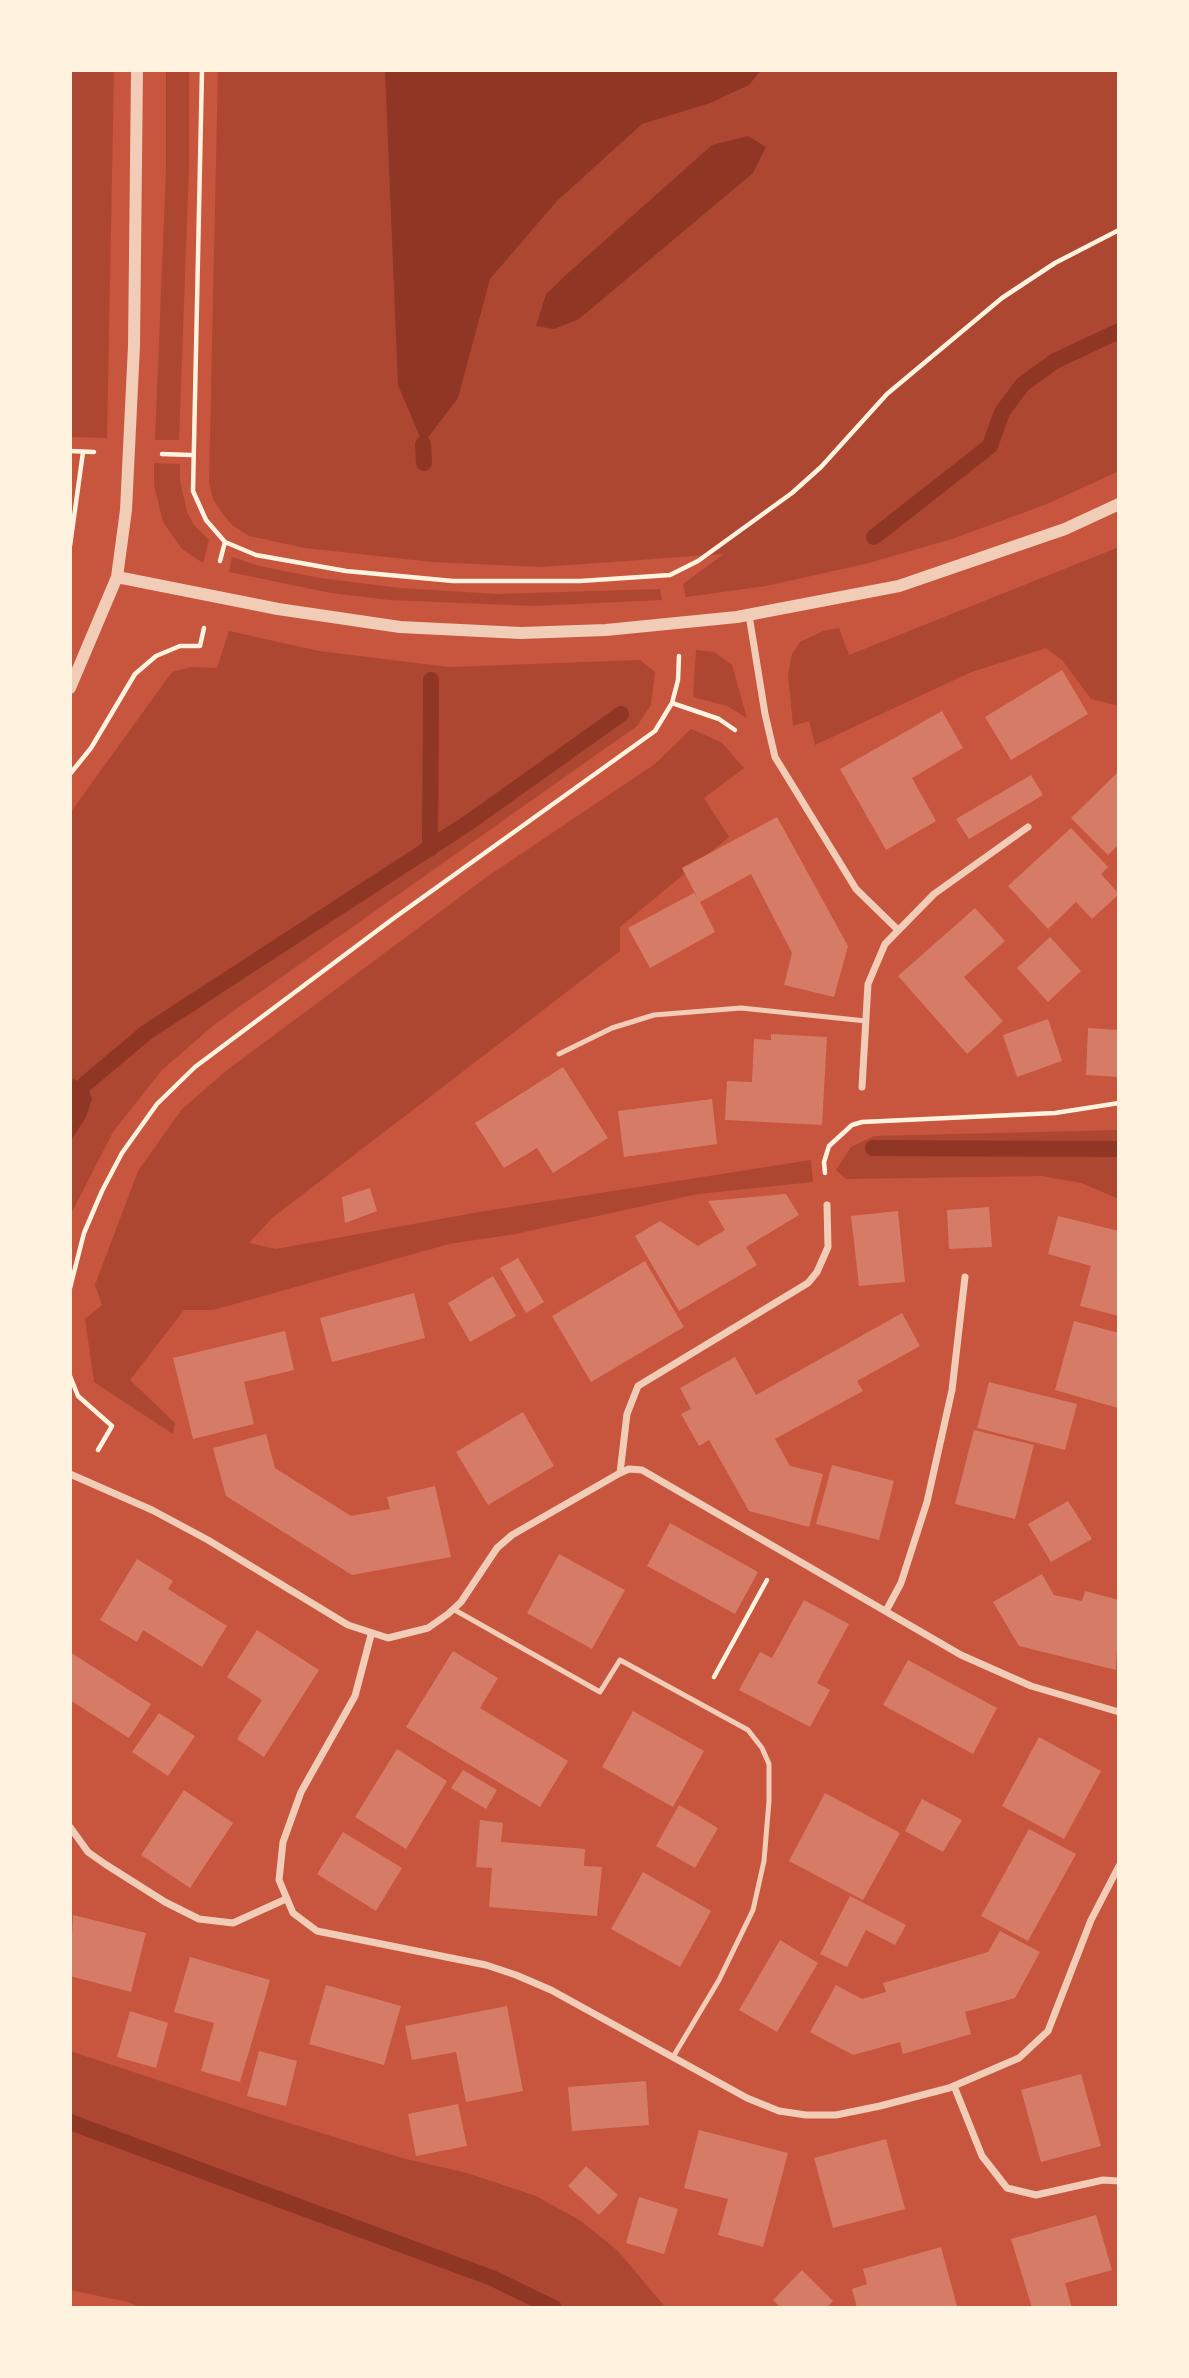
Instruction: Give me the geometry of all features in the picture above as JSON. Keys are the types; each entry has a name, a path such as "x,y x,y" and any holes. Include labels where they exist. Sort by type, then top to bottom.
{"street":[{"path":"70,688 117,577 130,454 137,70"},
{"path":"117,577 337,618 457,631 606,630 749,615 899,586 1065,529 1119,504"},
{"path":"749,615 775,757 856,889 897,929"},
{"path":"862,1087 871,975 885,944 934,894 1028,827"},
{"path":"620,1473 627,1414 638,1386 808,1283 817,1272 828,1247 827,1205"},
{"path":"886,1611 901,1583 929,1490 952,1390 965,1278"},
{"path":"74,1473 186,1528 348,1625 388,1639 428,1628 453,1609 474,1584 497,1548 512,1535 620,1473 629,1469 642,1470 961,1655 1003,1675 1119,1712"},
{"path":"371,1635 355,1696 291,1816 278,1867 279,1880 293,1913 317,1931 486,1965 516,1975 551,1990 747,2098 779,2111 806,2115 847,2112 954,2086 1019,2058 1048,2031 1091,1920 1119,1867"},
{"path":"70,1827 88,1852 165,1902 199,1919 233,1923 286,1899"},
{"path":"954,2086 982,2156 993,2174 1007,2188 1036,2195 1103,2180 1119,2181"}],"lane":[{"path":"559,1054 612,1028 665,1014 741,1008 866,1021"},
{"path":"453,1609 600,1692 620,1660 748,1730 762,1748 769,1765 769,1801 764,1861 753,1910 719,1980 673,2057"}],"path":[{"path":"202,70 193,491 205,520 225,542 256,555 307,564 453,581 580,581 670,575 698,561 792,493 821,467 887,394 1002,298 1055,263 1119,230"},
{"path":"70,451 83,452 76,524 70,546"},
{"path":"70,774 91,748 135,674 156,656 180,646 200,646 225,542"},
{"path":"70,1288 84,1233 102,1191 122,1153 157,1104 206,1059 394,919 655,731 672,703 678,680 676,624 670,575"},
{"path":"672,703 719,719 735,730 744,745 770,738"},
{"path":"827,1205 825,1154 852,1125 872,1120 1055,1113 1119,1103"},
{"path":"70,1376 78,1396 111,1426 74,1473"},
{"path":"699,1703 784,1552"}],"shaded area":[{"path":"70,70 114,70 107,438 72,437 70,478"},
{"path":"166,70 189,70 189,167 179,440 155,440 166,169"},
{"path":"218,70 1119,70 1119,471 1047,504 952,539 865,564 766,586 686,597 683,584 724,554 541,567 432,562 305,548 249,536 232,525 222,513 213,499 209,482"},
{"path":"385,70 761,70 749,85 710,103 642,124 557,201 490,279 458,398 423,444 398,385"},
{"path":"748,136 766,147 753,173 579,319 554,329 536,326 546,294 567,274 712,145"},
{"path":"154,463 180,464 180,481 187,512 194,525 209,540 203,563 182,549 163,522 154,485"},
{"path":"1119,547 1119,706 1091,699 1063,661 1046,648 969,673 815,745 809,721 793,726 788,674 792,654 800,642 823,631 839,628 849,655"},
{"path":"232,557 259,566 320,578 400,588 496,594 660,589 662,600 535,606 389,600 331,593 229,572"},
{"path":"229,631 319,651 449,667 640,660 655,672 651,705 637,726 215,1024 161,1071 113,1132 70,1216 70,813 172,672 191,667 217,668"},
{"path":"696,650 714,652 732,665 747,718 727,706 693,697"},
{"path":"691,729 721,742 744,768 704,798 729,837 620,927 620,951 272,1218 249,1243 276,1249 479,1212 811,1160 813,1182 698,1194 515,1234 449,1244 213,1310 184,1310 130,1380 175,1423 173,1434 94,1382 85,1319 102,1305 95,1285 138,1171 182,1109 226,1071 488,876 655,764"},
{"path":"74,1079 88,1087 92,1099 86,1117 70,1142 70,1080"},
{"path":"1119,1130 1119,1199 1081,1183 1042,1176 846,1179 836,1170 851,1147 874,1136"},
{"path":"70,2051 260,2114 402,2158 467,2173 536,2196 581,2221 618,2251 666,2308 143,2308 128,2302 70,2290"}],"building":[{"path":"1062,670 1088,714 1011,760 985,717"},
{"path":"942,711 963,748 912,778 936,821 886,850 840,769"},
{"path":"1119,771 1119,844 1108,855 1071,818"},
{"path":"1031,775 1043,795 969,839 956,819"},
{"path":"777,817 848,946 834,997 784,985 792,953 751,874 700,902 715,932 650,968 628,928 694,893 698,899 682,868"},
{"path":"1071,828 1108,867 1101,874 1119,894 1092,919 1076,902 1048,929 1008,886"},
{"path":"975,908 1005,941 964,977 1003,1021 967,1054 898,976"},
{"path":"1050,937 1081,971 1048,1002 1017,968"},
{"path":"1048,1019 1062,1061 1017,1077 1003,1035"},
{"path":"1088,1028 1119,1030 1119,1077 1086,1075"},
{"path":"771,1034 827,1037 822,1125 725,1120 727,1081 752,1082 754,1039 771,1040"},
{"path":"563,1067 608,1138 553,1173 537,1148 504,1168 475,1123"},
{"path":"712,1099 717,1144 624,1157 618,1111"},
{"path":"370,1188 377,1211 345,1223 342,1197"},
{"path":"786,1194 799,1215 746,1247 757,1265 679,1311 635,1236 660,1221 698,1246 725,1230 708,1201"},
{"path":"989,1207 992,1247 949,1249 947,1210"},
{"path":"898,1211 905,1282 859,1286 851,1216"},
{"path":"1058,1216 1119,1231 1119,1316 1080,1306 1091,1266 1048,1254"},
{"path":"518,1258 544,1302 526,1313 500,1268"},
{"path":"645,1261 684,1327 591,1382 552,1316"},
{"path":"493,1276 516,1316 470,1342 448,1303"},
{"path":"414,1293 425,1338 332,1362 320,1318"},
{"path":"902,1313 920,1346 857,1381 863,1391 775,1439 790,1466 823,1474 809,1527 749,1511 709,1440 699,1446 681,1414 691,1409 680,1388 735,1357 756,1395"},
{"path":"1074,1321 1119,1333 1118,1408 1055,1390"},
{"path":"285,1331 294,1370 244,1382 254,1424 193,1439 173,1358"},
{"path":"989,1382 1077,1404 1065,1450 977,1428"},
{"path":"523,1412 554,1466 488,1505 456,1452"},
{"path":"974,1430 1034,1445 1015,1519 955,1504"},
{"path":"266,1434 275,1468 351,1516 390,1509 387,1497 435,1486 451,1557 352,1575 226,1496 213,1448"},
{"path":"832,1465 894,1481 879,1540 816,1524"},
{"path":"1068,1501 1092,1539 1051,1562 1028,1524"},
{"path":"670,1523 758,1572 735,1614 647,1566"},
{"path":"559,1554 625,1590 592,1649 527,1613"},
{"path":"137,1559 173,1581 168,1589 227,1626 202,1667 143,1630 137,1642 100,1620"},
{"path":"1042,1574 1054,1595 1082,1601 1085,1591 1119,1600 1116,1670 1019,1646 993,1602"},
{"path":"804,1600 849,1624 817,1683 830,1690 810,1727 739,1690 760,1652 772,1658"},
{"path":"257,1630 319,1670 264,1757 237,1739 262,1700 227,1677"},
{"path":"453,1651 498,1678 480,1708 568,1761 540,1807 406,1727"},
{"path":"70,1652 151,1704 129,1738 70,1700"},
{"path":"908,1660 997,1708 973,1754 883,1705"},
{"path":"633,1711 704,1751 673,1807 602,1767"},
{"path":"159,1713 195,1736 168,1776 132,1752"},
{"path":"1039,1737 1101,1771 1064,1839 1002,1806"},
{"path":"397,1749 447,1781 406,1849 355,1817"},
{"path":"463,1770 497,1790 486,1809 451,1788"},
{"path":"184,1790 233,1823 190,1888 141,1855"},
{"path":"825,1793 900,1833 863,1900 789,1861"},
{"path":"922,1799 962,1820 943,1852 905,1831"},
{"path":"679,1805 718,1828 695,1868 656,1846"},
{"path":"480,1820 503,1823 501,1842 585,1849 584,1866 602,1867 597,1916 489,1907 492,1868 476,1867"},
{"path":"1029,1829 1076,1854 1028,1941 981,1916"},
{"path":"343,1832 402,1868 376,1911 317,1874"},
{"path":"643,1872 711,1911 680,1967 611,1929"},
{"path":"850,1896 906,1925 895,1945 866,1930 847,1967 820,1954"},
{"path":"73,1915 146,1933 131,1992 70,1976"},
{"path":"1000,1931 1040,1952 1015,1998 965,2012 971,2034 903,2054 900,2042 853,2055 810,2032 836,1985 862,1999 886,1992 883,1983 988,1952"},
{"path":"780,1940 818,1963 777,2032 739,2010"},
{"path":"190,1957 270,1980 240,2082 201,2071 214,2023 174,2012"},
{"path":"326,1985 401,2006 384,2065 309,2044"},
{"path":"507,2006 523,2091 466,2102 456,2052 412,2060 405,2026"},
{"path":"130,2011 168,2023 156,2068 117,2057"},
{"path":"259,2051 297,2061 286,2106 247,2096"},
{"path":"1081,2074 1101,2146 1041,2162 1021,2090"},
{"path":"646,2081 649,2125 572,2131 568,2087"},
{"path":"458,2104 467,2146 416,2156 408,2114"},
{"path":"699,2130 788,2153 763,2247 718,2235 728,2199 684,2188"},
{"path":"886,2139 905,2209 833,2228 814,2158"},
{"path":"586,2166 618,2195 599,2215 568,2186"},
{"path":"639,2197 678,2209 664,2254 626,2243"},
{"path":"1096,2215 1112,2270 1065,2283 1072,2308 1032,2308 1011,2239"},
{"path":"941,2247 957,2306 857,2308 852,2289 867,2284 863,2269"},
{"path":"802,2270 833,2301 826,2308 781,2308 773,2300"}],"waterway":[{"path":"874,537 990,446 1002,412 1023,384 1055,361 1119,331"},
{"path":"423,444 424,463"},
{"path":"430,849 431,680"},
{"path":"85,1084 147,1032 468,823 621,714"},
{"path":"873,1148 1119,1149"},
{"path":"70,2122 492,2278 554,2308"}]}
